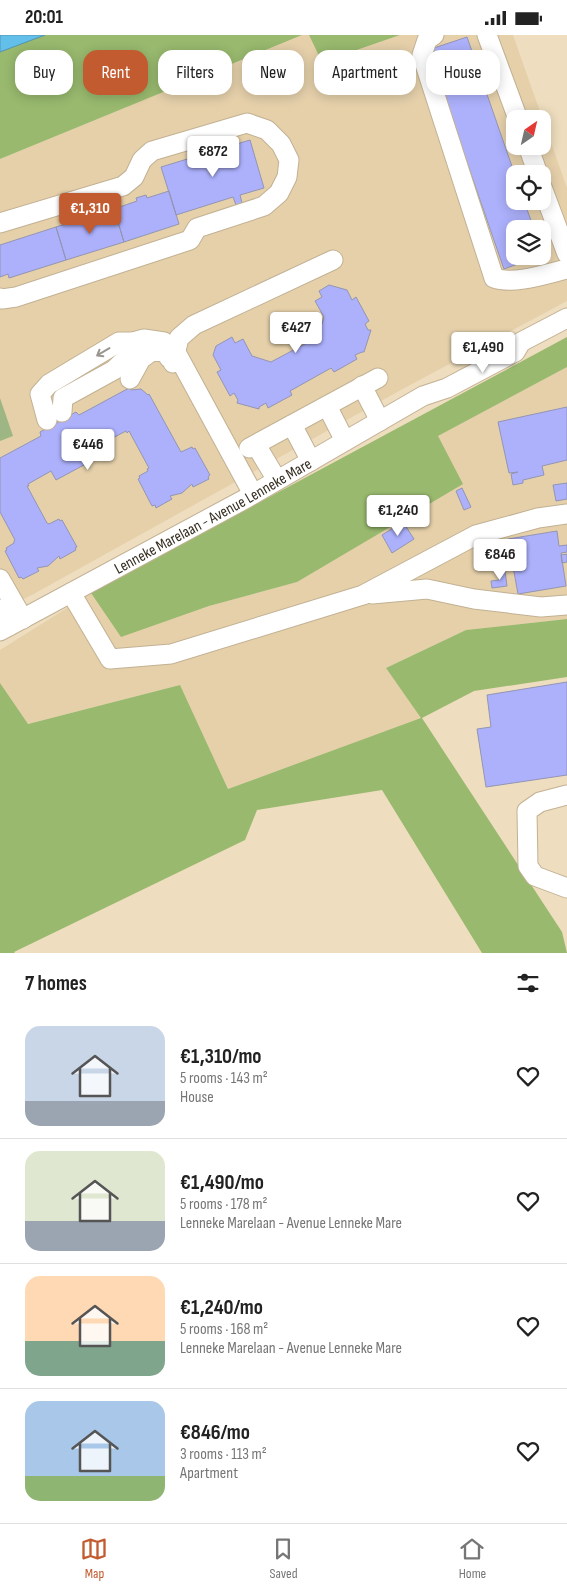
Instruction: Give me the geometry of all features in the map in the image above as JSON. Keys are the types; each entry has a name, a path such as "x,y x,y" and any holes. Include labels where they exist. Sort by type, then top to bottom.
{"street":[{"path":"434,35 427,40 422,55 494,278 502,281 512,281 567,269"},
{"path":"487,35 515,110"},
{"path":"0,223 124,186 134,177 142,160 152,151 247,123 267,130 281,144 288,160 287,177 279,193 264,206 197,228 190,240 16,297 0,298"},
{"path":"550,210 567,255"},
{"path":"174,359 179,338 194,325 332,261"},
{"name":"Lenneke Marelaan - Avenue Lenneke Mare","path":"11,625 312,461 423,396 447,388 515,352 521,342 567,318"},
{"path":"55,416 63,398 114,370 130,355 133,341 144,339 164,342 249,496"},
{"path":"130,379 141,359 152,351 166,352 174,359"},
{"path":"277,480 252,447 370,382 380,421"},
{"path":"327,405 345,441"},
{"path":"292,425 312,461"},
{"path":"70,593 110,659 171,654 363,595 476,535 538,518 567,514"},
{"path":"0,579 11,625"},
{"path":"363,595 427,589 474,599 540,607 567,605"},
{"path":"0,609 11,625"},
{"path":"567,795 540,802 527,811 528,866 535,875 567,888"}],"shaded area":[{"path":"302,35 309,35 317,50 314,50 314,95 416,95 416,50 357,50 400,35 513,35 539,110 506,110 506,155 551,155 551,143 567,188 567,301 399,391 0,611 0,159 158,94 232,95 232,64 242,60 242,95 304,95 304,50 265,50"},
{"path":"567,367 567,619 466,630 386,668 422,718 228,789 180,685 27,724 0,683 0,650 91,593 122,636 209,606 297,582 438,436"}],"green space":[{"path":"0,35 302,35 265,50 242,50 242,60 232,64 232,50 158,50 158,94 0,159"},
{"path":"309,35 400,35 357,50 316,50"},
{"path":"567,337 567,367 438,436 463,484 297,582 209,606 121,637 91,593"},
{"path":"0,398 13,436 0,441"},
{"path":"567,619 567,677 474,691 422,718 562,932 567,953 482,953 382,790 257,810 245,840 15,953 0,953 0,683 28,724 180,685 228,789 421,718 386,668 466,630"}],"water":[{"path":"0,35 45,35 0,52"}],"building":[{"path":"467,37 472,50 428,50"},
{"path":"444,95 487,95 506,149 506,155 508,155 512,165 506,165 506,210 527,210 531,220 506,220 506,265 515,265 504,269"},
{"path":"250,140 264,188 240,195 242,203 236,205 233,197 176,215 161,167"},
{"path":"169,191 179,224 124,242 114,209 137,201 136,198 146,195 147,198"},
{"path":"114,209 124,242 66,260 56,227"},
{"path":"56,227 66,260 9,278 8,274 0,277 0,245"},
{"path":"329,285 347,290 352,300 356,297 369,321 365,324 368,330 371,330 364,352 355,355 357,359 334,372 331,368 290,391 292,395 268,408 266,403 259,407 259,409 237,403 238,400 234,393 230,396 217,372 221,370 213,355 216,346 232,337 235,343 243,339 252,356 271,362 318,337 324,317 315,301 322,297 319,291"},
{"path":"129,388 131,390 141,389 149,394 181,452 192,447 193,449 195,448 210,475 209,479 193,487 192,484 182,493 170,496 172,499 156,508 155,505 152,506 138,479 149,468 129,431 127,433 126,431 103,443 108,452 56,480 51,471 28,484 29,486 27,486 47,523 49,524 59,519 60,521 62,520 77,547 75,548 76,550 60,559 59,556 48,566 37,568 39,571 23,579 19,578 5,551 15,540 0,512 0,458 41,436 40,432 76,412 79,415"},
{"path":"567,407 567,460 542,466 544,475 523,480 523,483 513,485 511,474 518,472 509,473 498,422"},
{"path":"567,483 567,499 556,501 553,485"},
{"path":"462,488 471,507 464,510 456,491"},
{"path":"403,522 414,539 392,553 382,535"},
{"path":"557,531 559,546 567,545 567,552 561,553 566,586 518,594 508,539"},
{"path":"567,554 567,562 562,563 561,555"},
{"path":"505,571 507,586 492,588 491,581 499,580 498,572"},
{"path":"567,682 567,775 486,787 477,729 491,727 487,695"}]}
